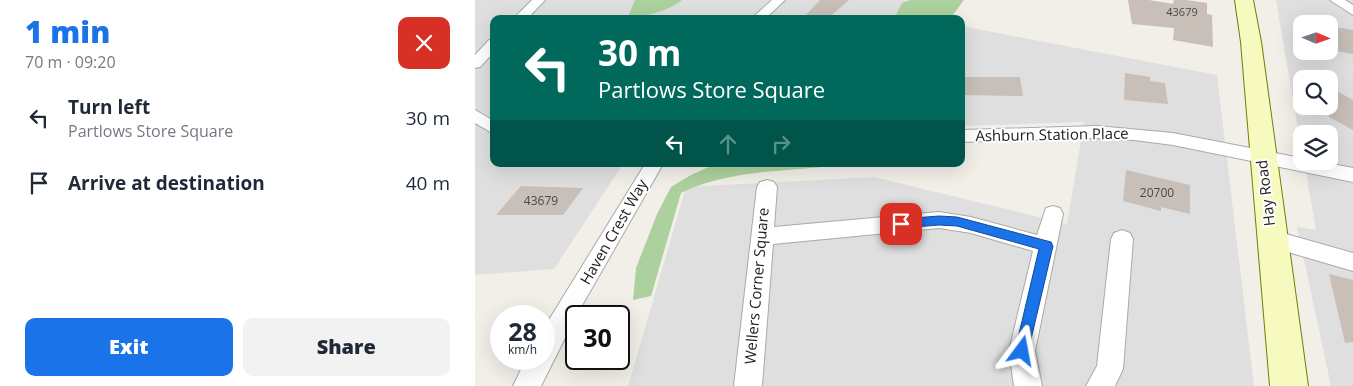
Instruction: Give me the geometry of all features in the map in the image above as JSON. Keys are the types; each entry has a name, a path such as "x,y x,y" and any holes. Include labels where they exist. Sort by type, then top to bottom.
{"street":[{"path":"523,15 539,0"},
{"path":"762,15 779,0"},
{"name":"Hay Road","path":"1244,0 1251,42 1261,157 1289,386"},
{"path":"1336,0 1353,11"},
{"path":"475,64 490,47"},
{"path":"475,114 490,125"},
{"name":"Ashburn Station Place","path":"965,136 1097,132 1134,134 1353,175"},
{"name":"Haven Crest Way","path":"555,333 652,167"},
{"name":"Wellers Corner Square","path":"748,386 767,187"},
{"path":"1028,386 1022,351 1053,214"},
{"path":"761,237 939,220 971,225 1046,246"},
{"path":"1100,386 1110,369 1122,239"},
{"path":"1272,240 1353,262"},
{"path":"527,386 535,370"}],"shaded area":[{"path":"475,0 954,0 942,15 490,15 490,167 621,167 554,269 475,275"},
{"path":"1276,0 1353,0 1353,386 1331,386 1297,227 1316,230 1306,170 1338,170 1338,125 1297,125 1296,115 1338,115 1338,70 1293,70 1293,100"},
{"path":"965,27 1217,75 1254,386 628,386 686,187 874,177 1067,224 1084,122 965,126"}],"green space":[{"path":"635,0 682,0 656,13 629,15"},
{"path":"911,0 964,0 953,15 896,15 902,3"},
{"path":"708,167 827,167 742,175 721,179 681,193 651,296 633,300 636,268 657,214 671,187"}],"building":[{"path":"820,0 849,0 832,15 806,15"},
{"path":"1128,0 1149,0 1173,4 1174,0 1207,3 1207,14 1212,15 1213,47 1173,40 1174,28 1132,24"},
{"path":"1338,28 1353,30 1353,54 1338,52"},
{"path":"1125,73 1150,77 1150,81 1165,83 1168,104 1124,100"},
{"path":"965,77 1020,77 1023,96 965,95"},
{"path":"1338,92 1353,100 1353,130 1329,117 1329,115 1338,115"},
{"path":"1126,170 1190,185 1190,214 1161,207 1161,211 1123,201"},
{"path":"521,186 583,188 563,215 496,215"},
{"path":"1329,274 1353,280 1353,342 1345,343"}],"route":[{"path":"901,224 939,220 957,222 1046,246 1022,351"}]}
